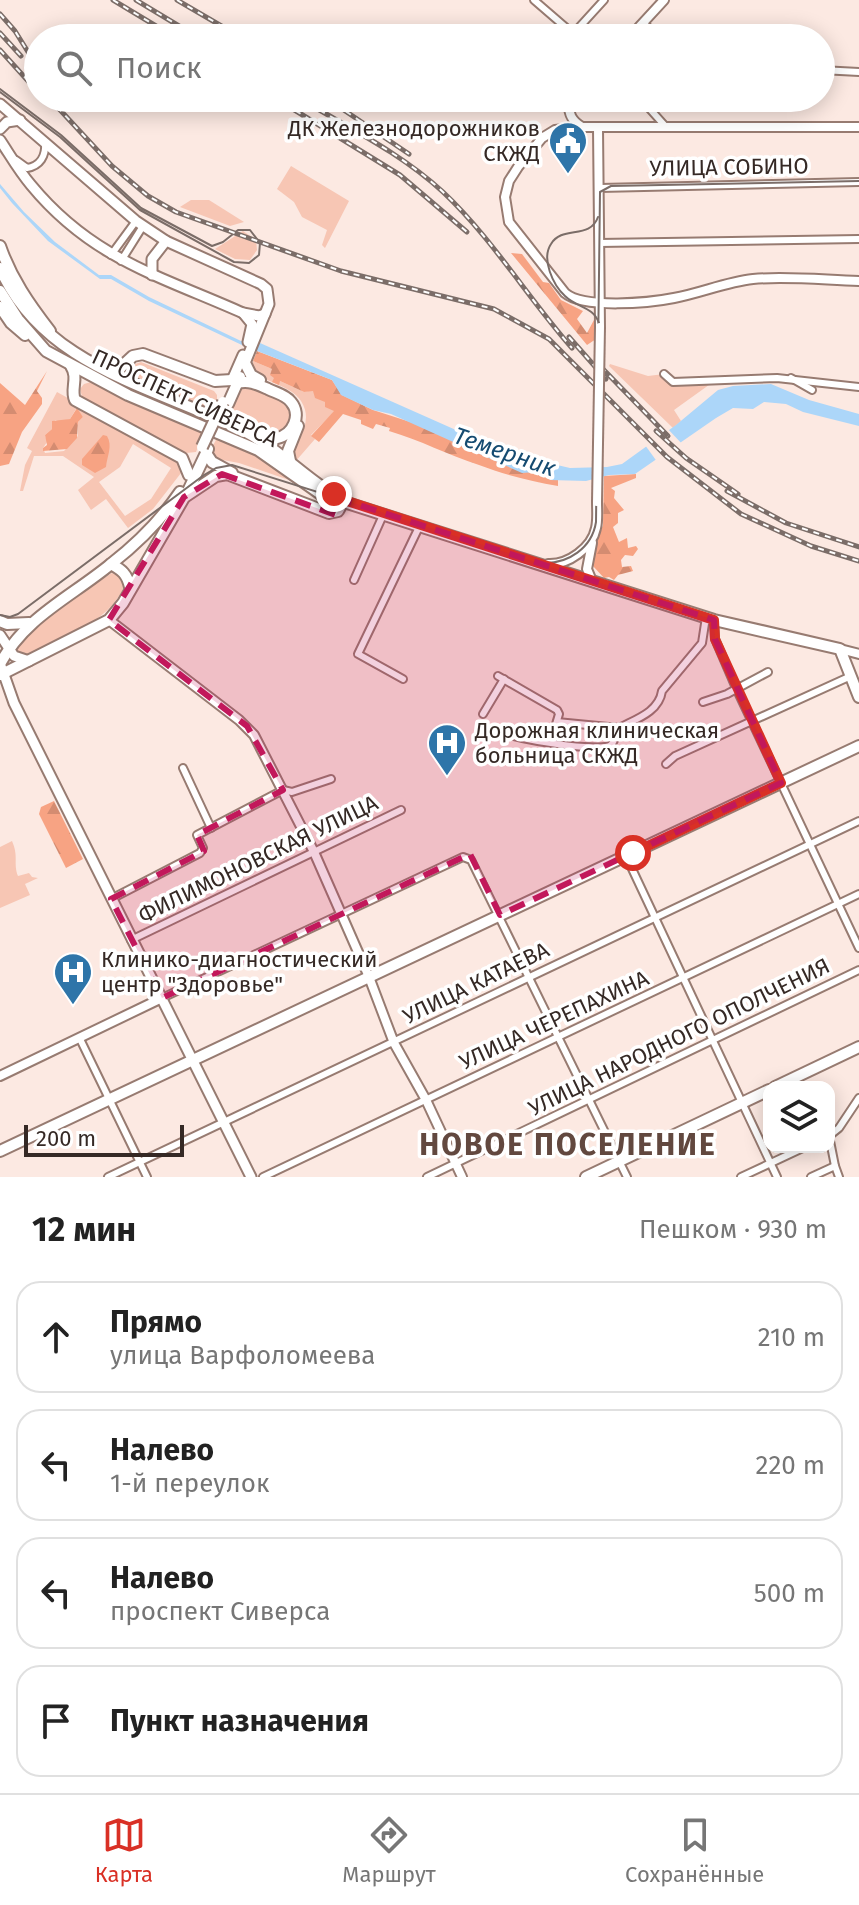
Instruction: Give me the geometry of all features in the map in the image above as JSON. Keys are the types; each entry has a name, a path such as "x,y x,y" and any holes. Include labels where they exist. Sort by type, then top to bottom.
{"main road":[{"path":"1,669 29,661 109,620 123,603 184,497 265,314 269,297 267,289 261,284 166,241 139,223 2,106"},
{"path":"0,126 5,119 2,106"},
{"path":"0,126 20,120"},
{"path":"0,140 37,193 90,242 121,261 243,313 254,316 265,314"},
{"path":"152,275 152,259 166,241"},
{"path":"0,246 31,308 72,351"},
{"path":"0,268 21,316"},
{"path":"0,291 21,316"},
{"path":"0,307 11,323 46,351"},
{"path":"243,313 252,324 254,336"},
{"name":"ПРОСПЕКТ СИВЕРСА","path":"21,316 55,341 104,369 245,431 344,500"},
{"name":"ПРОСПЕКТ СИВЕРСА","path":"21,316 46,351 71,366 258,450 317,492 710,619 840,649"},
{"path":"104,369 119,369 133,356 143,354 215,381 256,383 292,403 296,414 290,431 278,438 245,431"},
{"path":"135,383 129,371 131,365 135,360 143,359 214,385 225,402"},
{"path":"245,359 251,375 286,392 298,405 300,419 288,451 290,461"},
{"path":"71,366 75,373 75,400 182,458 189,475"},
{"path":"101,381 82,383 77,394 80,400 183,454 204,451"},
{"path":"204,451 160,521 111,564 31,623 8,648 1,669 14,703 251,1177"},
{"path":"204,451 222,469 322,511"},
{"path":"184,497 216,476 227,474 322,511 335,512 344,500"},
{"path":"111,564 128,577 130,587"},
{"path":"0,621 19,625 31,623"},
{"path":"0,635 16,657 29,661"},
{"path":"840,649 859,697"},
{"path":"0,1151 859,746"},
{"path":"788,1081 859,1047"},
{"path":"586,1177 763,1093"}],"street":[{"path":"534,0 561,24"},
{"path":"585,24 604,0"},
{"path":"643,23 662,1"},
{"path":"835,71 859,72"},
{"path":"569,112 573,121 582,127"},
{"path":"653,112 666,127"},
{"path":"859,127 582,127 555,130 542,138 509,181 505,197 507,218 569,296 582,301 601,303 667,299 755,279 859,281"},
{"path":"592,581 587,569 597,502 601,303 598,128"},
{"path":"10,155 23,166 32,167 42,159 45,143"},
{"name":"УЛИЦА СОБИНО","path":"600,188 859,182"},
{"path":"111,255 139,223"},
{"path":"121,261 139,223"},
{"path":"599,243 859,239"},
{"path":"664,374 669,380 677,382 791,378 859,387"},
{"path":"791,378 812,390"},
{"path":"354,580 384,513"},
{"path":"403,679 358,654 420,525"},
{"path":"543,564 554,565 569,560 584,549 594,535"},
{"path":"569,560 571,574"},
{"path":"710,619 715,639 751,722 859,948"},
{"path":"557,722 619,728 645,714 660,701 662,691 703,641 710,619"},
{"path":"109,620 247,726 314,852 369,977 394,1043 426,1100 462,1177"},
{"path":"840,649 859,654"},
{"path":"703,702 768,672"},
{"path":"666,764 675,756 851,676"},
{"path":"483,714 501,678 557,710 551,741"},
{"path":"502,732 511,737 603,749 613,744 619,728"},
{"path":"183,768 211,828"},
{"path":"111,899 200,853 203,848 197,835 283,790 292,792 331,779"},
{"name":"ФИЛИМОНОВСКАЯ УЛИЦА","path":"131,940 401,810"},
{"name":"УЛИЦА КАТАЕВА","path":"108,1177 859,821"},
{"path":"626,856 777,1177"},
{"path":"0,1076 463,857 476,866 627,1177"},
{"name":"УЛИЦА ЧЕРЕПАХИНА","path":"263,1177 859,894"},
{"name":"УЛИЦА НАРОДНОГО ОПОЛЧЕНИЯ","path":"427,1177 859,970"},
{"path":"80,1039 147,1177"},
{"path":"835,1131 859,1098"},
{"path":"741,1177 792,1153"},
{"path":"832,1153 839,1177"},
{"path":"811,1177 835,1166"}],"highlighted area":[{"path":"222,474 336,515 344,500 714,620 715,639 781,783 500,915 470,854 162,998 111,899 204,851 197,835 283,790 247,726 109,620 184,497"}],"shaded area":[{"path":"291,166 349,201 325,248 322,245 327,230 302,217 294,202 277,189"},
{"path":"191,200 209,200 244,222 230,226 180,207"},
{"path":"243,231 256,240 257,250 250,260 235,259 215,249"},
{"path":"253,361 272,369 280,381 304,392 313,390 335,411 311,435 315,439 295,462 294,455 305,426 305,410 291,391 258,374 253,368"},
{"path":"141,362 214,391 217,403 213,412 138,378 132,369"},
{"path":"610,364 648,376 664,374 669,380 713,382 674,410 681,421 673,428"},
{"path":"91,382 203,433 196,452 186,453 83,400 80,389"},
{"path":"249,384 284,399 291,407 290,427 266,433 227,418 240,387"},
{"path":"57,392 178,459 183,467 153,509 128,528 106,499 91,510 78,490 94,477 63,456 34,456 23,491 20,491 25,465 32,451 27,448","holes":["76,409 83,417 78,422 78,436 64,451 45,453 45,435 52,429 55,420 70,419","133,444 171,468 151,499 125,516 99,482 120,467"]},
{"path":"217,438 258,453 295,482 239,463 212,458 209,453"},
{"path":"112,573 121,577 124,587 107,611 83,628 29,654 17,651 18,640 72,598"},
{"path":"12,841 18,876 29,873 38,878 25,884 30,895 0,908 0,847"}],"green space":[{"path":"511,253 522,254 561,300 583,311 577,319 587,333 595,318 596,339 587,345"},
{"path":"257,351 332,380 342,395 373,410 544,465 550,479 558,480 558,486 489,469 389,431 390,428 376,424 373,429 361,424 361,420 343,414 319,442 311,436 334,411 315,398 313,391 304,392 280,381 279,385 272,382 272,369 253,361"},
{"path":"47,371 37,391 42,404 22,432 9,464 0,466 0,383 25,405"},
{"path":"77,408 83,417 78,422 77,438 67,449 43,451 47,445 45,435 52,429 52,421 70,419"},
{"path":"103,435 107,436 110,444 106,467 95,473 82,465 82,459"},
{"path":"636,474 636,478 611,488 615,491 614,498 624,510 618,513 618,523 613,527 619,542 627,538 628,548 636,546 638,549 633,556 625,555 621,560 622,567 631,566 633,571 618,575 614,580 604,578 593,566 594,549 603,525 604,476"},
{"path":"54,801 83,859 66,868 39,814 41,807"}],"water":[{"name":"Темерник","path":"0,184 55,242 99,275 111,275 149,297 241,341 260,343 510,454 570,468 622,464 718,390 733,386 771,384 809,400 859,414 859,426 803,412 786,404 764,402 753,409 733,408 635,474 609,475 586,481 550,480 544,466 540,465 535,472 522,473 341,395 332,380 244,346 149,301 111,279 100,279 48,241 12,203"}],"pier":[{"path":"667,428 683,445 658,463 645,445"}],"tram line":[{"path":"0,89 24,107"},
{"path":"0,92 24,110"},
{"path":"27,112 60,137 140,210 234,262 249,263 259,255 260,243 250,230 238,230 212,246 141,208 61,135 30,112"},
{"path":"0,615 10,617 18,614 204,475 216,468 232,465 543,563 570,557 590,540 596,522 600,192 611,186 859,181"},
{"path":"598,217 589,228 556,238 547,257 550,272 561,291 593,313 599,323"}],"railway":[{"path":"113,0 153,24"},
{"path":"136,0 176,24"},
{"path":"177,0 218,24"},
{"path":"0,14 24,45"},
{"path":"0,33 21,56"},
{"path":"0,50 24,77"},
{"path":"62,112 112,166 148,196 176,212 341,271 494,309 549,339 667,457 741,514 811,546 859,561"},
{"path":"298,112 400,175 467,232"},
{"path":"323,112 392,153 443,192 494,248 572,348"},
{"path":"347,112 409,154"},
{"path":"569,337 606,379"},
{"path":"601,367 668,436"},
{"path":"656,431 686,458 738,494"},
{"path":"727,491 786,523 859,547"}],"place":[{"name":"ДК Железнодорожников СКЖД","path":"568,175"},
{"name":"Дорожная клиническая больница СКЖД","path":"447,777"},
{"name":"Клинико-диагностический центр \"Здоровье\"","path":"73,1006"}],"district":[{"name":"НОВОЕ ПОСЕЛЕНИЕ","path":"568,1145"}],"route":[{"path":"334,494 344,500 714,620 715,639 781,783 633,853"}]}
